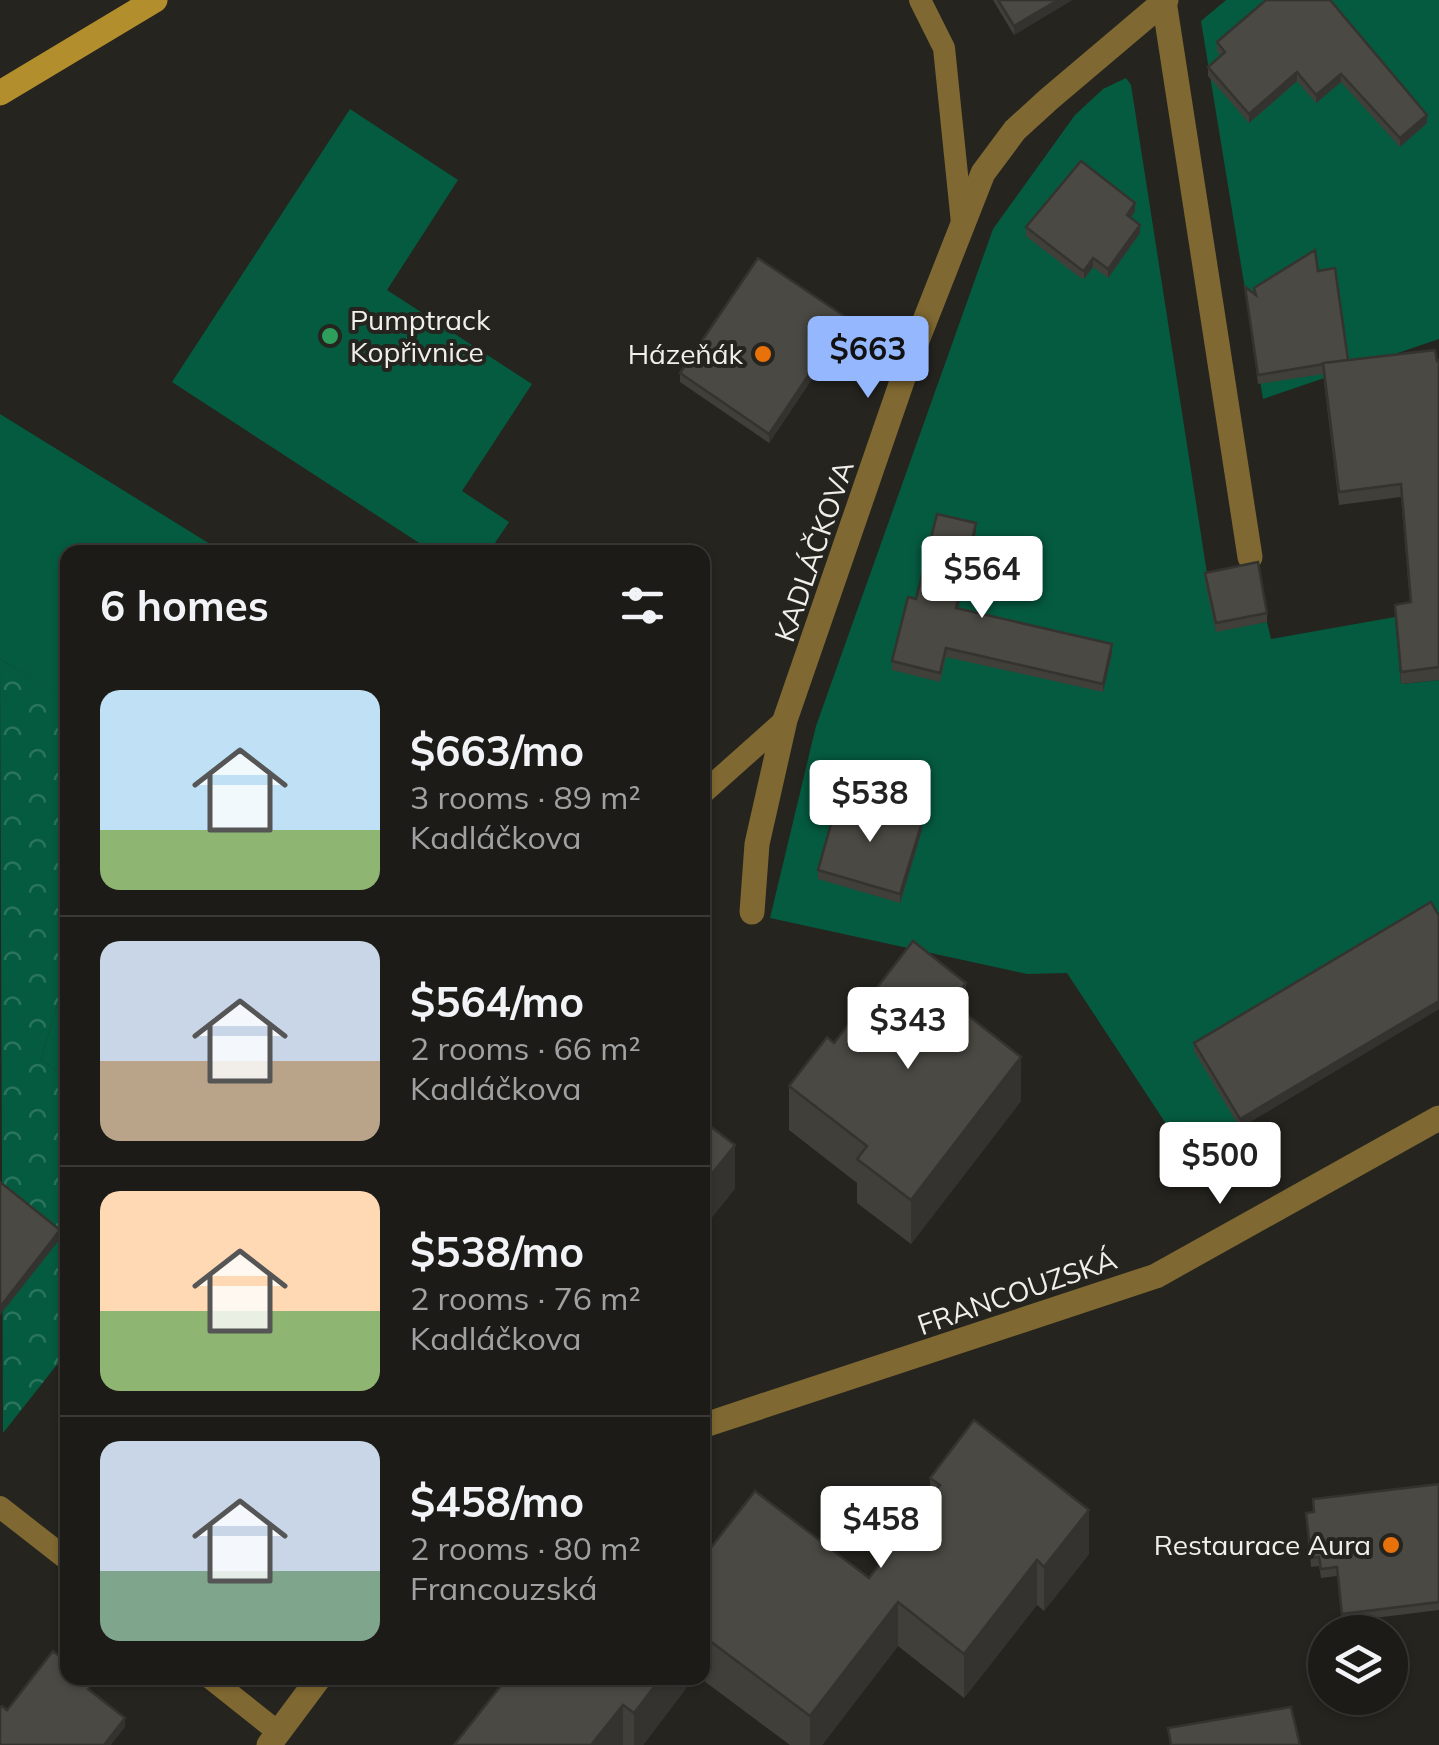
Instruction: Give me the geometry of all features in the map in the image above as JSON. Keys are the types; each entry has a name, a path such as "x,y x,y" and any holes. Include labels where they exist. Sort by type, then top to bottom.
{"main road":[{"path":"0,93 154,0"}],"street":[{"name":"KADLÁČKOVA","path":"752,912 757,844 784,720 982,173 1015,130 1088,62 1165,1 1250,557"},
{"name":"FRANCOUZSKÁ","path":"710,1423 1156,1276 1439,1118"},
{"path":"274,1738 314,1685"}],"lane":[{"path":"920,0 944,48 962,223"},
{"path":"710,787 784,720"},
{"path":"0,1508 60,1554"},
{"path":"217,1685 274,1738"}],"green space":[{"path":"1226,0 1439,0 1439,339 1263,399 1201,21"},
{"path":"1126,78 1131,85 1216,631 1267,622 1271,639 1395,617 1401,684 1439,680 1439,926 1199,1174 1067,973 1027,974 770,918 816,726 993,229 1075,115 1103,89"},
{"name":"Pumptrack Kopřivnice","path":"350,109 458,180 387,290 532,384 462,491 509,522 494,545 422,545 172,382"},
{"path":"0,414 212,545 60,545 60,696 0,659"},
{"path":"0,659 60,695 60,996 41,1059 60,1074 60,1361 3,1433"},
{"path":"60,996 60,1074 41,1059"}],"building":[{"path":"998,0 1058,0 1014,26"},
{"path":"1266,0 1330,0 1427,115 1400,138 1341,74 1316,95 1297,72 1249,114 1208,67 1225,52 1217,42"},
{"path":"1081,161 1135,203 1127,215 1140,225 1108,269 1093,258 1084,271 1026,227"},
{"path":"1315,250 1318,271 1335,268 1348,360 1258,375 1245,287 1256,295 1254,288"},
{"name":"Házeňák","path":"758,258 847,318 769,434 680,373"},
{"path":"1435,350 1439,360 1439,667 1401,672 1395,605 1411,602 1401,484 1339,492 1323,363"},
{"path":"937,514 976,523 956,608 1112,644 1103,684 946,648 940,673 892,661 908,597 916,599"},
{"path":"1258,562 1267,613 1216,623 1205,573"},
{"path":"839,796 922,822 900,894 818,870"},
{"path":"1431,902 1439,916 1439,1001 1240,1119 1194,1043"},
{"path":"913,941 966,983 951,1002 1021,1057 911,1200 857,1159 867,1146 789,1086 827,1037 834,1043"},
{"path":"710,1126 735,1145 710,1176"},
{"path":"0,1182 60,1230 0,1307"},
{"path":"974,1420 1089,1510 1044,1567 1037,1560 964,1654 898,1602 810,1716 710,1641 710,1549 755,1491 869,1578 940,1485 930,1478"},
{"path":"1439,1484 1439,1602 1342,1614 1337,1567 1321,1569 1319,1557 1311,1558 1306,1513 1314,1512 1313,1499"},
{"path":"53,1651 60,1657 60,1685 91,1685 88,1689 125,1718 104,1745 0,1745 0,1708 7,1710"},
{"path":"501,1685 656,1685 634,1713 623,1705 591,1745 454,1745"},
{"path":"1291,1707 1300,1745 1171,1745 1168,1728"}],"place":[{"name":"Pumptrack Kopřivnice","path":"330,336"},
{"name":"Házeňák","path":"763,354"},
{"name":"Restaurace Aura","path":"1391,1545"}]}
